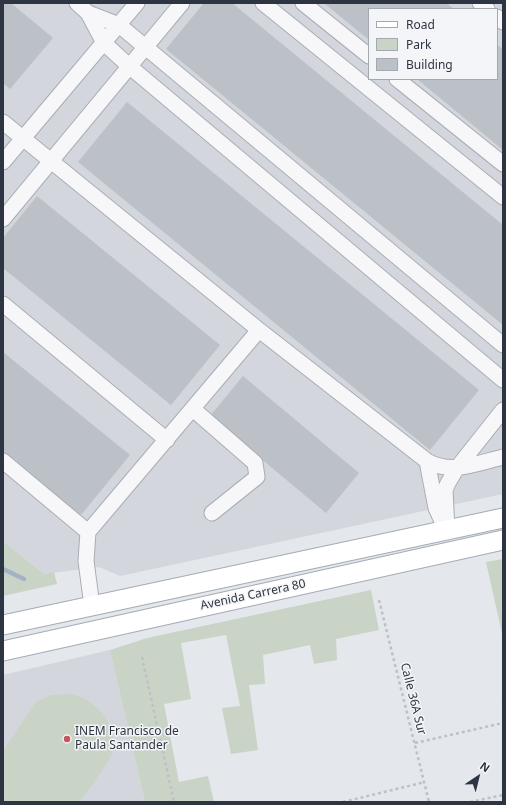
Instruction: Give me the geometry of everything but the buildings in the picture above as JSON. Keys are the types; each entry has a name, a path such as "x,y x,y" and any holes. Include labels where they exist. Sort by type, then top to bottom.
{"main road":[{"name":"Avenida Carrera 80","path":"3,626 503,518"},
{"path":"446,530 451,552"},
{"name":"Avenida Carrera 80","path":"3,651 503,540"},
{"path":"92,606 97,630"}],"lane":[{"path":"76,3 88,13 119,25 503,345"},
{"path":"3,162 137,3"},
{"path":"3,219 182,3"},
{"path":"263,3 503,197"},
{"path":"303,3 368,55"},
{"path":"88,13 104,43 129,66 503,380"},
{"path":"398,80 503,164"},
{"path":"3,122 50,162 259,330 427,461 441,467 457,468 503,457"},
{"path":"3,304 167,440"},
{"path":"92,606 86,561 88,532 259,330"},
{"path":"193,409 255,463 257,477 212,513"},
{"path":"446,530 445,490 457,468 503,410"},
{"path":"3,461 88,532"},
{"path":"427,461 436,508 446,530"}],"path":[{"name":"Calle 36A Sur","path":"379,600 429,802"},
{"path":"142,657 174,802"},
{"path":"415,744 503,723"},
{"path":"343,802 425,782"},
{"path":"470,802 503,795"}],"shaded area":[{"path":"3,3 503,3 503,494 120,576 99,567 44,574 3,541"},
{"name":"INEM Francisco de Paula Santander","path":"110,650 145,802 3,802 3,675"}],"green space":[{"path":"3,541 44,574 54,572 57,584 3,596"},
{"path":"503,559 503,638 486,562"},
{"path":"371,590 379,630 336,639 337,660 314,664 310,645 263,655 265,684 249,685 258,750 231,754 222,708 240,706 226,635 181,643 191,699 164,704 179,782 208,776 214,802 145,802 110,650 147,638"},
{"path":"68,694 81,697 92,703 108,722 113,737 113,745 112,753 107,763 80,802 3,802 3,751 36,702 51,695"}],"waterway":[{"path":"3,569 24,579"}],"place":[{"name":"INEM Francisco de Paula Santander","path":"67,739"}]}
